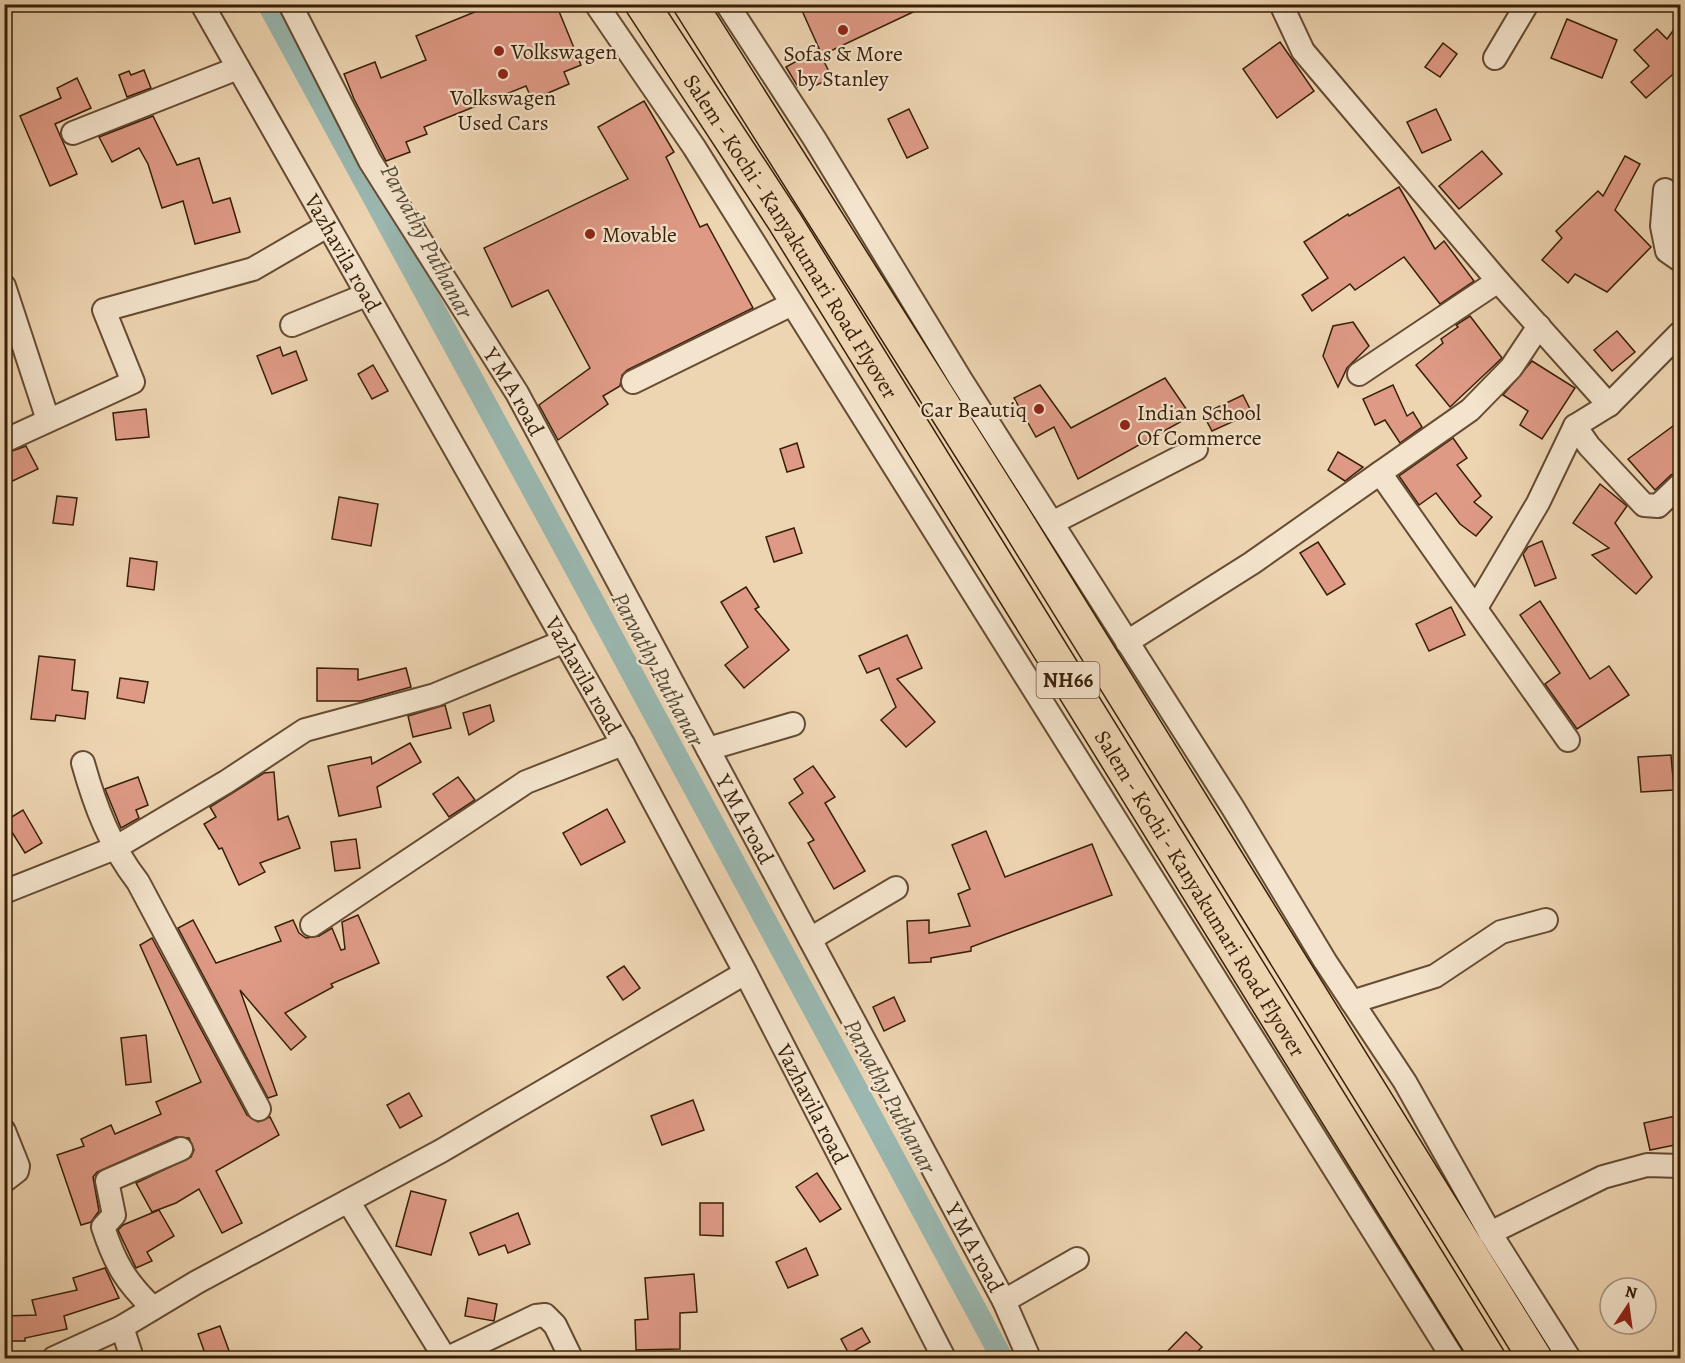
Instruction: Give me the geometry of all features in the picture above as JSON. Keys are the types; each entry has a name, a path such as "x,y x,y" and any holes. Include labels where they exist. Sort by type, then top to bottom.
{"highway":[{"name":"Salem - Kochi - Kanyakumari Road Flyover","path":"642,4 791,232 1488,1359"},
{"name":"Salem - Kochi - Kanyakumari Road Flyover","path":"690,4 1017,522 1535,1359"}],"street":[{"name":"Vazhavila road","path":"202,4 623,744 745,973 944,1359"},
{"name":"Y M A road","path":"290,4 370,161 518,393 1004,1301 1029,1359"},
{"path":"596,4 694,147 1453,1359"},
{"path":"727,4 814,138 1052,523 1352,1002 1405,1082 1490,1233 1569,1359"},
{"path":"1281,4 1303,51 1498,281 1609,405"},
{"path":"1495,58 1527,4"},
{"path":"73,134 238,68"},
{"path":"1665,190 1662,226 1667,251 1680,260"},
{"path":"4,441 133,382 104,310 252,268 327,226"},
{"path":"1359,374 1498,281"},
{"path":"4,286 48,420"},
{"path":"292,325 366,295"},
{"path":"633,382 792,304"},
{"path":"1127,642 1252,563 1470,410 1511,368 1539,326"},
{"path":"1476,608 1538,503 1575,426 1609,405 1680,333"},
{"path":"1575,426 1588,446 1644,505 1658,506 1680,484"},
{"path":"1052,523 1196,449"},
{"path":"1380,473 1568,740"},
{"path":"4,892 115,848 226,782 305,730 435,695 565,641"},
{"path":"708,749 793,724"},
{"path":"312,925 526,782 623,744"},
{"path":"83,763 94,803 115,848 138,882 259,1109"},
{"path":"810,939 896,888"},
{"path":"1352,1002 1435,976 1501,932 1546,920"},
{"path":"54,1359 122,1328 197,1282 441,1151 745,973"},
{"path":"4,1131 18,1166 17,1171 4,1181"},
{"path":"153,1308 130,1285 113,1258 103,1227 114,1215 107,1181 181,1149"},
{"path":"1490,1233 1603,1177 1647,1165 1680,1166"},
{"path":"348,1201 446,1359 536,1316 545,1316 555,1325 571,1359"},
{"path":"1004,1301 1077,1259"},
{"path":"122,1328 132,1359"}],"building":[{"name":"Volkswagen","path":"494,4 556,4 581,65 564,72 569,84 532,100 526,86 424,127 427,134 406,142 410,152 386,161 354,99 344,74 375,62 381,78 426,60 416,36"},
{"name":"Sofas & More by Stanley","path":"799,4 930,4 822,55"},
{"path":"1567,19 1617,40 1602,78 1551,58"},
{"path":"1680,21 1680,68 1646,98 1631,82 1649,66 1634,50 1657,29 1667,39"},
{"path":"1280,42 1314,91 1277,118 1243,69"},
{"path":"1443,43 1457,54 1440,77 1425,67"},
{"path":"818,49 832,78 812,87 809,80 798,87 786,67"},
{"path":"144,70 151,88 127,97 119,75 129,71 131,75"},
{"path":"77,78 91,108 55,124 77,174 50,186 20,116 61,98 57,88"},
{"path":"644,101 674,152 666,157 700,227 707,224 753,308 627,370 622,375 620,386 603,396 608,404 558,440 539,405 590,368 548,290 512,307 484,248 628,179 598,127"},
{"path":"909,109 928,148 907,158 888,119"},
{"path":"1436,109 1451,140 1422,153 1407,122"},
{"path":"153,116 177,165 199,158 213,203 230,198 240,232 195,244 183,201 162,208 148,164 139,148 112,162 99,137"},
{"path":"1482,151 1502,174 1459,209 1439,186"},
{"path":"1625,156 1640,164 1615,210 1651,247 1607,292 1575,274 1568,283 1542,260 1562,238 1556,231 1598,191 1603,196"},
{"path":"1399,187 1435,249 1444,241 1474,281 1440,304 1404,257 1355,290 1350,284 1312,311 1302,295 1328,278 1304,242 1348,214 1349,216"},
{"path":"1470,316 1502,358 1450,407 1416,365 1443,343 1441,339 1458,327 1456,325"},
{"path":"1353,322 1369,346 1347,368 1338,387 1323,356 1333,326"},
{"path":"1617,331 1635,352 1612,371 1594,350"},
{"path":"280,347 283,356 296,351 307,380 272,394 257,356"},
{"path":"1532,361 1575,388 1542,439 1520,425 1528,411 1503,395"},
{"path":"373,365 388,391 372,399 358,374"},
{"name":"Indian School Of Commerce","path":"1165,378 1191,416 1078,479 1054,427 1036,437 1014,398 1040,385 1071,428"},
{"path":"1393,385 1407,416 1413,412 1422,427 1400,443 1385,420 1375,425 1363,399"},
{"path":"1243,395 1252,413 1212,431 1203,414"},
{"path":"146,409 149,437 116,440 113,413"},
{"path":"1680,421 1680,472 1671,475 1655,490 1628,459"},
{"path":"1453,438 1467,458 1457,465 1481,496 1474,502 1492,517 1476,536 1460,524 1436,493 1419,505 1399,476"},
{"path":"797,443 804,467 787,472 780,449"},
{"path":"26,446 38,469 4,485 4,454"},
{"path":"1338,452 1363,467 1345,481 1328,470"},
{"path":"1600,484 1627,506 1615,523 1652,577 1636,594 1592,555 1609,548 1573,523"},
{"path":"57,496 77,498 73,525 53,523"},
{"path":"339,497 378,504 371,546 332,539"},
{"path":"794,528 802,553 774,562 766,537"},
{"path":"1542,541 1556,578 1535,586 1523,554 1528,547"},
{"path":"1318,542 1345,584 1327,595 1300,553"},
{"path":"130,558 157,562 154,590 127,586"},
{"path":"746,587 759,607 755,609 789,650 744,688 725,665 748,647 721,602"},
{"path":"1540,601 1590,679 1609,666 1629,695 1577,729 1545,684 1560,673 1520,615"},
{"path":"1451,607 1465,635 1429,651 1416,624"},
{"path":"907,635 922,668 897,679 935,722 906,747 881,720 896,707 879,668 867,673 859,656"},
{"path":"39,656 75,660 72,690 88,692 85,719 56,715 55,721 31,719"},
{"path":"317,668 358,669 358,680 406,668 411,687 361,701 317,701"},
{"path":"120,678 148,682 144,703 117,698"},
{"path":"445,705 451,728 413,737 408,716"},
{"path":"490,705 494,721 469,735 463,713"},
{"path":"410,743 421,762 377,787 381,807 339,816 328,766 371,757 372,764"},
{"path":"1671,755 1674,790 1641,792 1638,757"},
{"path":"813,766 835,797 825,803 865,871 834,889 808,843 814,840 789,803 803,793 794,779"},
{"path":"274,772 278,820 288,816 300,848 260,863 265,872 239,885 222,848 219,849 204,824 216,817 210,807 264,773"},
{"path":"138,777 148,805 136,810 139,818 121,828 105,789"},
{"path":"458,777 475,800 449,817 433,794"},
{"path":"607,809 625,842 581,865 563,833"},
{"path":"23,810 42,843 25,853 5,821"},
{"path":"986,831 1005,877 1092,844 1112,895 971,947 971,951 931,958 931,962 909,963 907,921 929,920 929,933 970,926 958,894 970,889 952,845"},
{"path":"356,839 360,868 335,871 331,842"},
{"path":"358,915 379,963 331,984 333,987 285,1013 306,1037 291,1050 240,990 277,1095 268,1098 178,928 193,920 216,963 281,941 275,927 293,920 299,933 306,938 319,936 332,928 341,950 345,949 342,922"},
{"path":"152,938 247,1115 258,1122 270,1117 279,1135 216,1171 242,1223 222,1233 199,1189 176,1203 152,1212 136,1183 191,1157 194,1150 189,1138 176,1137 97,1172 93,1177 99,1211 91,1222 81,1225 57,1155 84,1146 81,1139 111,1125 115,1134 161,1114 156,1102 201,1082 140,945"},
{"path":"624,966 640,988 623,1000 607,977"},
{"path":"894,997 905,1021 884,1031 873,1007"},
{"path":"146,1035 151,1082 126,1085 121,1038"},
{"path":"409,1093 422,1116 400,1128 387,1105"},
{"path":"693,1100 704,1130 662,1145 651,1116"},
{"path":"1680,1115 1680,1144 1650,1150 1644,1123"},
{"path":"817,1173 841,1209 820,1222 796,1187"},
{"path":"411,1191 446,1200 431,1255 396,1246"},
{"path":"700,1203 723,1203 723,1236 700,1235"},
{"path":"159,1210 174,1236 147,1252 152,1261 136,1268 118,1230 123,1225"},
{"path":"518,1213 530,1244 508,1253 505,1245 479,1255 470,1233"},
{"path":"806,1248 818,1275 788,1288 776,1262"},
{"path":"105,1268 119,1298 64,1316 67,1329 25,1338 25,1341 4,1341 4,1316 36,1315 32,1300 77,1290 73,1278"},
{"path":"694,1274 697,1312 680,1313 680,1349 636,1350 635,1320 648,1319 645,1278"},
{"path":"468,1298 497,1304 494,1321 465,1316"},
{"path":"220,1326 232,1359 207,1359 198,1334"},
{"path":"862,1328 870,1342 849,1354 841,1339"},
{"path":"1186,1332 1202,1347 1190,1359 1160,1359"}],"waterway":[{"name":"Parvathy Puthanar","path":"268,4 1002,1358"}],"place":[{"name":"Sofas & More by Stanley","path":"843,30"},
{"name":"Volkswagen","path":"499,51"},
{"name":"Volkswagen Used Cars","path":"503,74"},
{"name":"Movable","path":"590,234"},
{"name":"Car Beautiq","path":"1039,409"},
{"name":"Indian School Of Commerce","path":"1125,425"}]}
